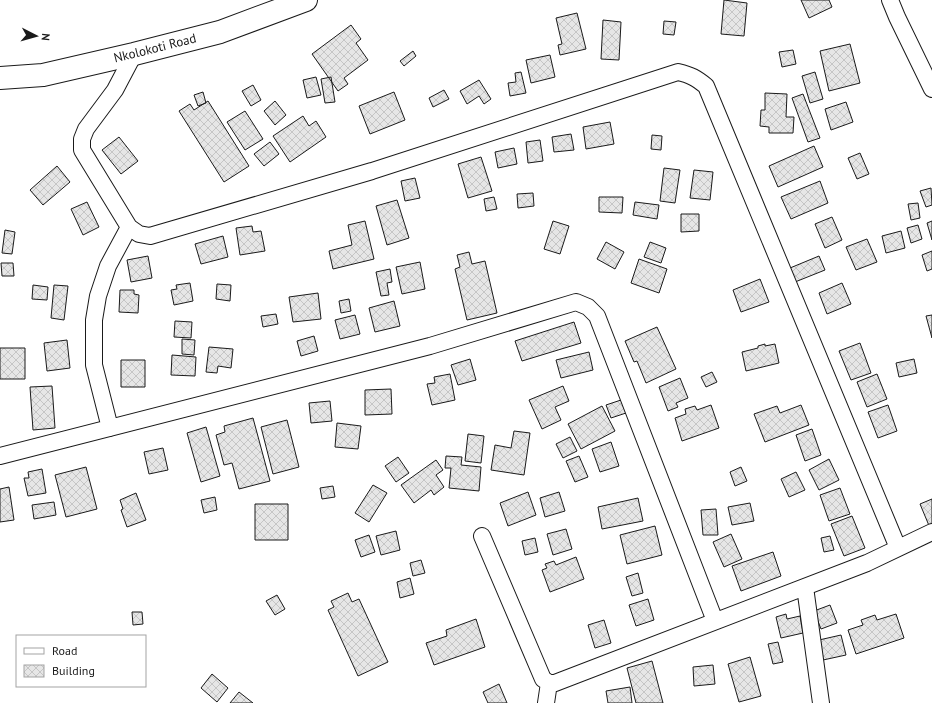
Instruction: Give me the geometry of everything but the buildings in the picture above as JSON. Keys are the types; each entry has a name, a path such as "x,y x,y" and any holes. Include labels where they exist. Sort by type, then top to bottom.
{"main road":[{"name":"Nkolokoti Road","path":"0,78 43,75 134,54 220,32 306,0"}],"street":[{"path":"890,0 932,89"},
{"path":"134,54 115,90 86,128 82,139 82,150 129,227 139,234 150,236 372,171 678,72 690,74 697,78 706,86 898,548"},
{"path":"110,428 94,365 94,320 98,296 108,266 129,227"},
{"path":"0,456 430,346 576,302 588,307 597,316 715,621"},
{"path":"482,536 543,679 549,683 555,683 867,563 932,532"},
{"path":"806,587 821,703"},
{"path":"546,703 549,683"}]}
